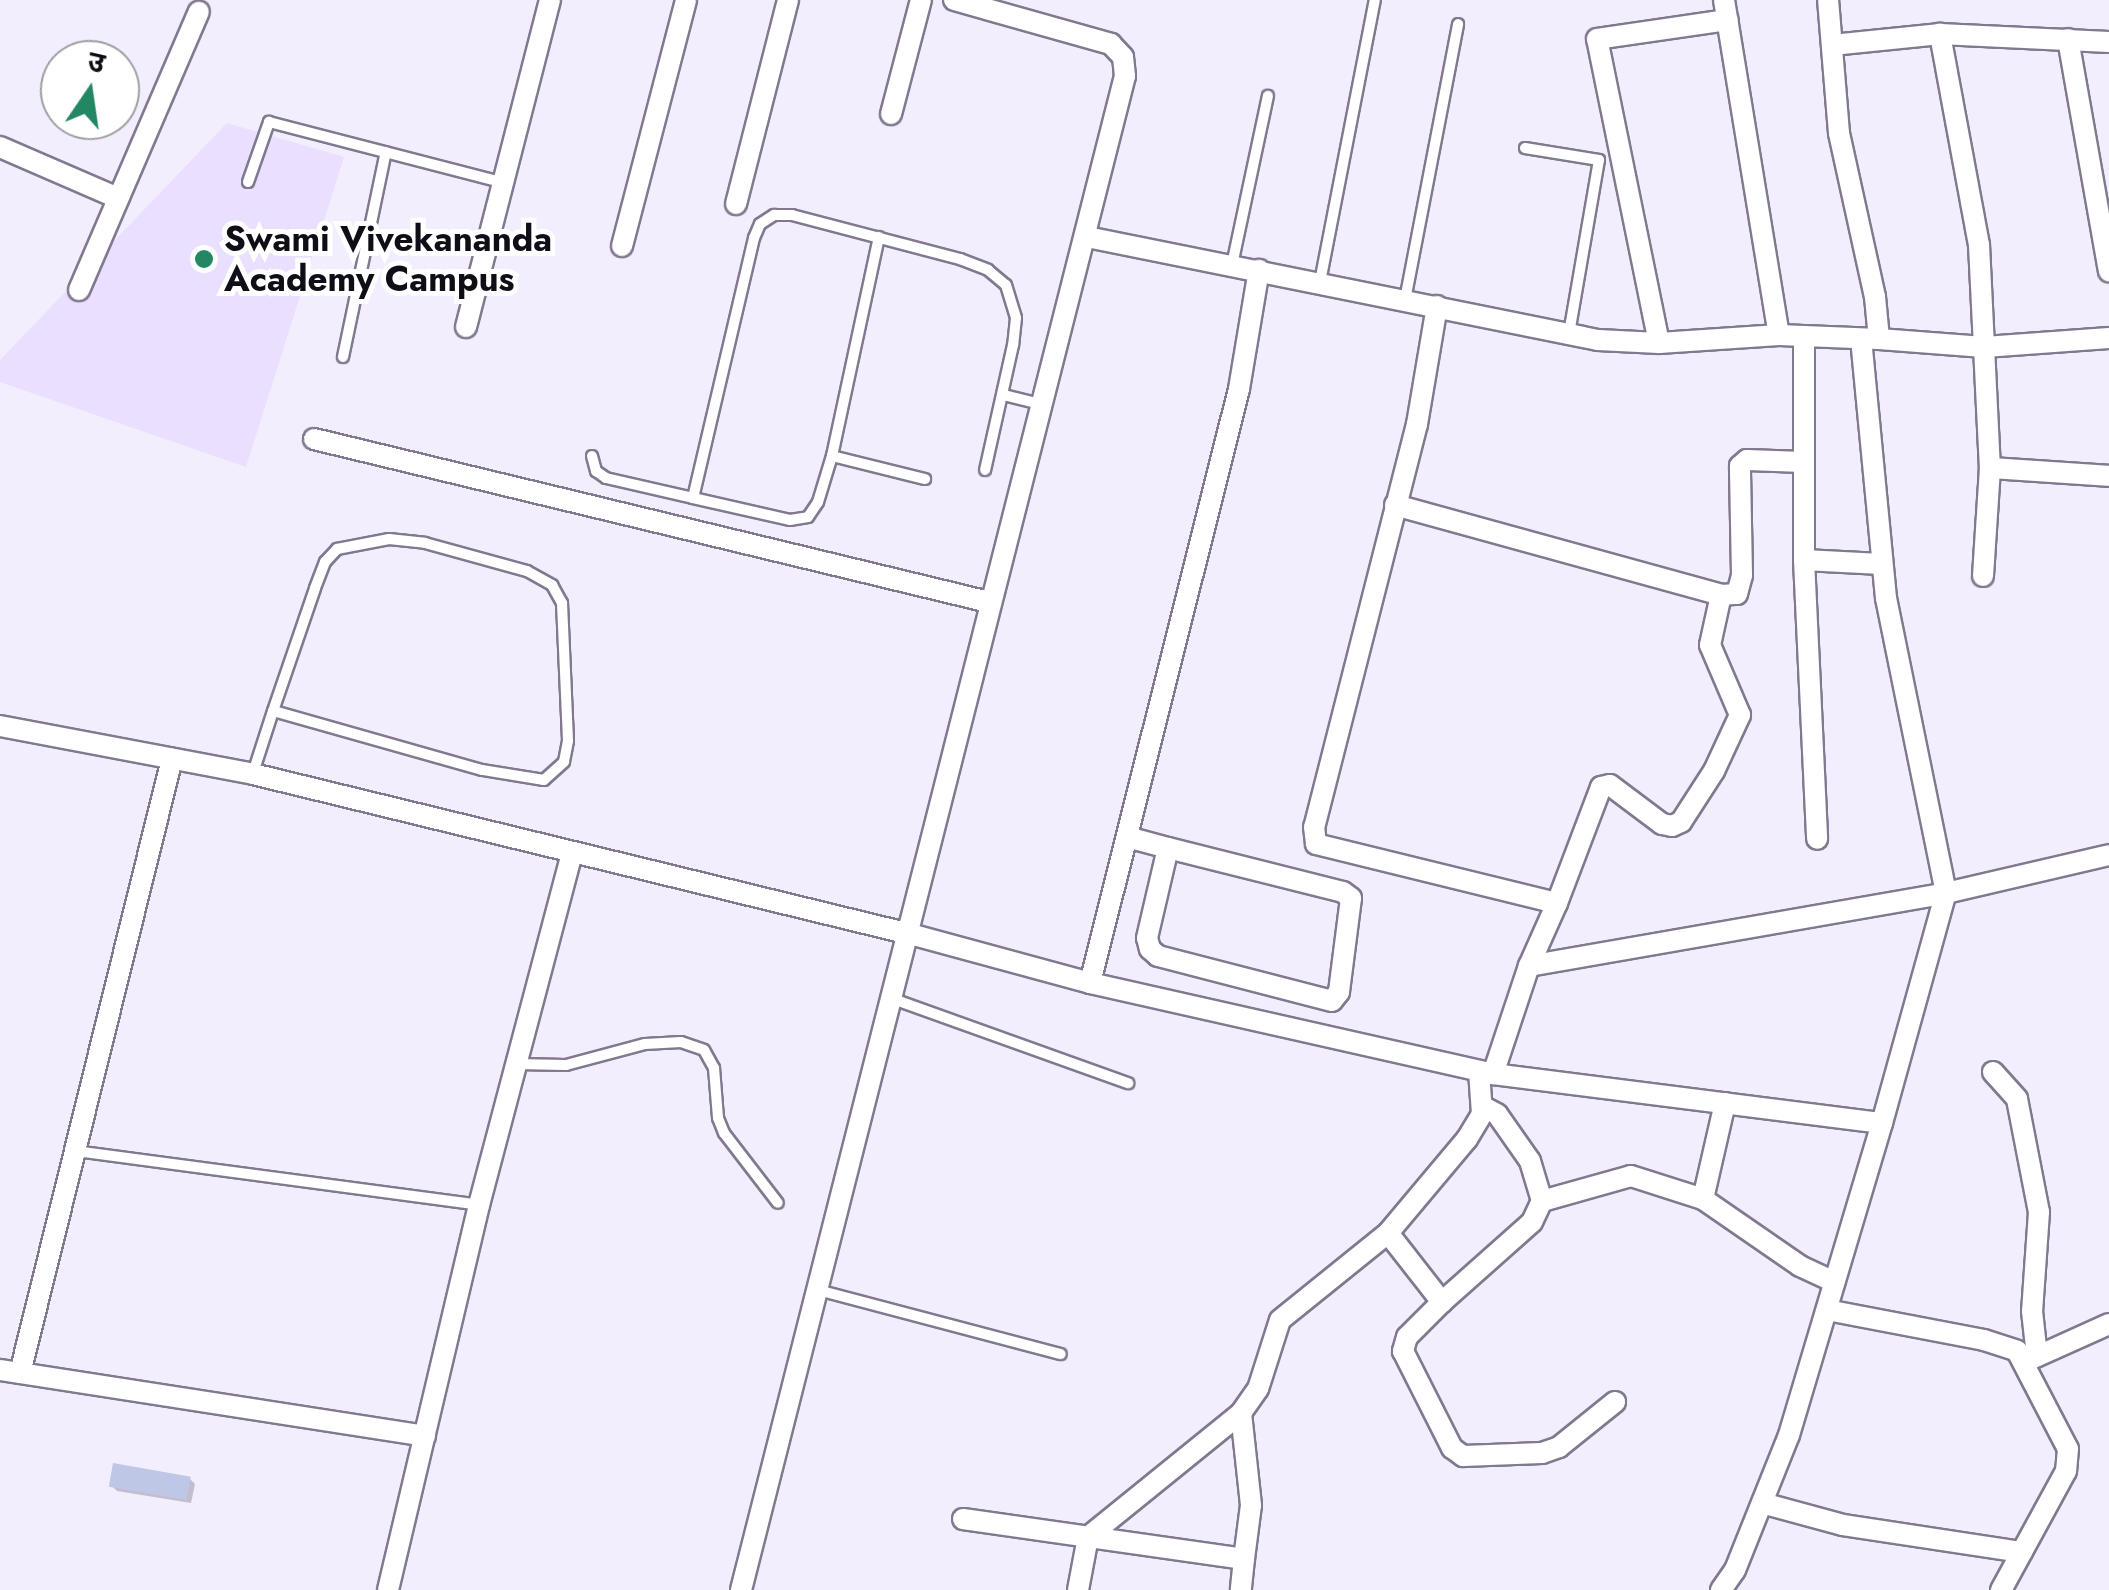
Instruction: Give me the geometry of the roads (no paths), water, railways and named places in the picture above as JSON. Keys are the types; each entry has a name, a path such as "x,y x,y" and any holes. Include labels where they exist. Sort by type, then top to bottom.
{"street":[{"path":"466,327 550,0"},
{"path":"622,246 686,0"},
{"path":"736,204 788,0"},
{"path":"892,114 921,0"},
{"path":"741,1590 910,934 989,602 1088,236 1125,76 1122,56 1111,44 954,0"},
{"path":"1721,1590 1735,1570 1789,1435 1946,893 1881,564 1870,339 1875,298 1839,134 1828,0"},
{"path":"1659,344 1597,39 1726,10 1780,335"},
{"path":"79,290 199,12"},
{"path":"1832,45 1940,34 2109,42"},
{"path":"1940,34 1979,245 1990,468 1983,576"},
{"path":"2068,39 2109,272"},
{"path":"0,147 118,198"},
{"path":"1088,236 1569,334 1659,344 1780,335 1984,347 2109,338"},
{"path":"1090,983 1239,389 1259,270"},
{"path":"1437,306 1417,424 1314,828 1316,844 1557,903"},
{"path":"1804,336 1804,560 1818,839"},
{"path":"314,439 989,602"},
{"path":"1396,505 1721,595 1737,594 1741,589 1740,466 1746,460 1803,462"},
{"path":"1990,468 2109,476"},
{"path":"1804,560 1881,564"},
{"path":"1078,1590 1088,1538 1241,1414 1258,1389 1280,1320 1388,1233 1467,1139 1482,1114 1486,1072 1601,787 1610,785 1662,824 1672,826 1681,822 1714,771 1740,716 1709,637 1721,595"},
{"path":"0,726 253,774 910,934 1090,983 1486,1072 1882,1124"},
{"path":"172,759 76,1150 10,1372 425,1436"},
{"path":"1126,837 1168,848 1351,898 1338,992 1332,1001 1158,956 1150,950 1147,938 1168,848"},
{"path":"388,1590 479,1205 572,852"},
{"path":"1530,966 1946,893 2109,855"},
{"path":"1993,1072 2016,1100 2039,1212 2030,1360 2068,1448 2066,1470 2002,1590"},
{"path":"1703,1199 1725,1103"},
{"path":"1482,1106 1497,1114 1522,1148 1542,1202 1532,1222 1406,1337 1402,1351 1452,1448 1463,1456 1542,1453 1558,1447 1615,1402"},
{"path":"1542,1202 1631,1176 1703,1199 1800,1266 1835,1282"},
{"path":"1388,1233 1442,1302"},
{"path":"1827,1310 1984,1340 2017,1351 2030,1360"},
{"path":"2030,1360 2109,1324"},
{"path":"1241,1414 1251,1505 1241,1590"},
{"path":"1762,1503 1843,1526 2022,1552"},
{"path":"963,1519 1244,1559"}],"lane":[{"path":"1320,282 1374,0"},
{"path":"1405,300 1458,24"},
{"path":"1232,265 1268,96"},
{"path":"248,182 269,122 501,182"},
{"path":"1525,148 1599,160 1569,334"},
{"path":"343,357 386,152"},
{"path":"692,498 760,224 774,215 792,214 960,259 988,270 1006,286 1016,318 1004,395 985,470"},
{"path":"592,456 596,471 606,478 790,520 808,518 818,502 832,456 879,238"},
{"path":"1004,395 1042,404"},
{"path":"832,456 925,478"},
{"path":"253,774 273,711 315,588 325,562 337,549 390,539 425,543 527,572 552,585 562,603 568,741 564,762 544,780 482,770 273,711"},
{"path":"893,998 1128,1083"},
{"path":"516,1064 576,1063 645,1044 681,1042 704,1050 714,1068 718,1118 724,1133 778,1203"},
{"path":"76,1150 479,1205"},
{"path":"818,1290 1061,1354"}],"place":[{"name":"Swami Vivekananda Academy Campus","path":"204,259"}]}
